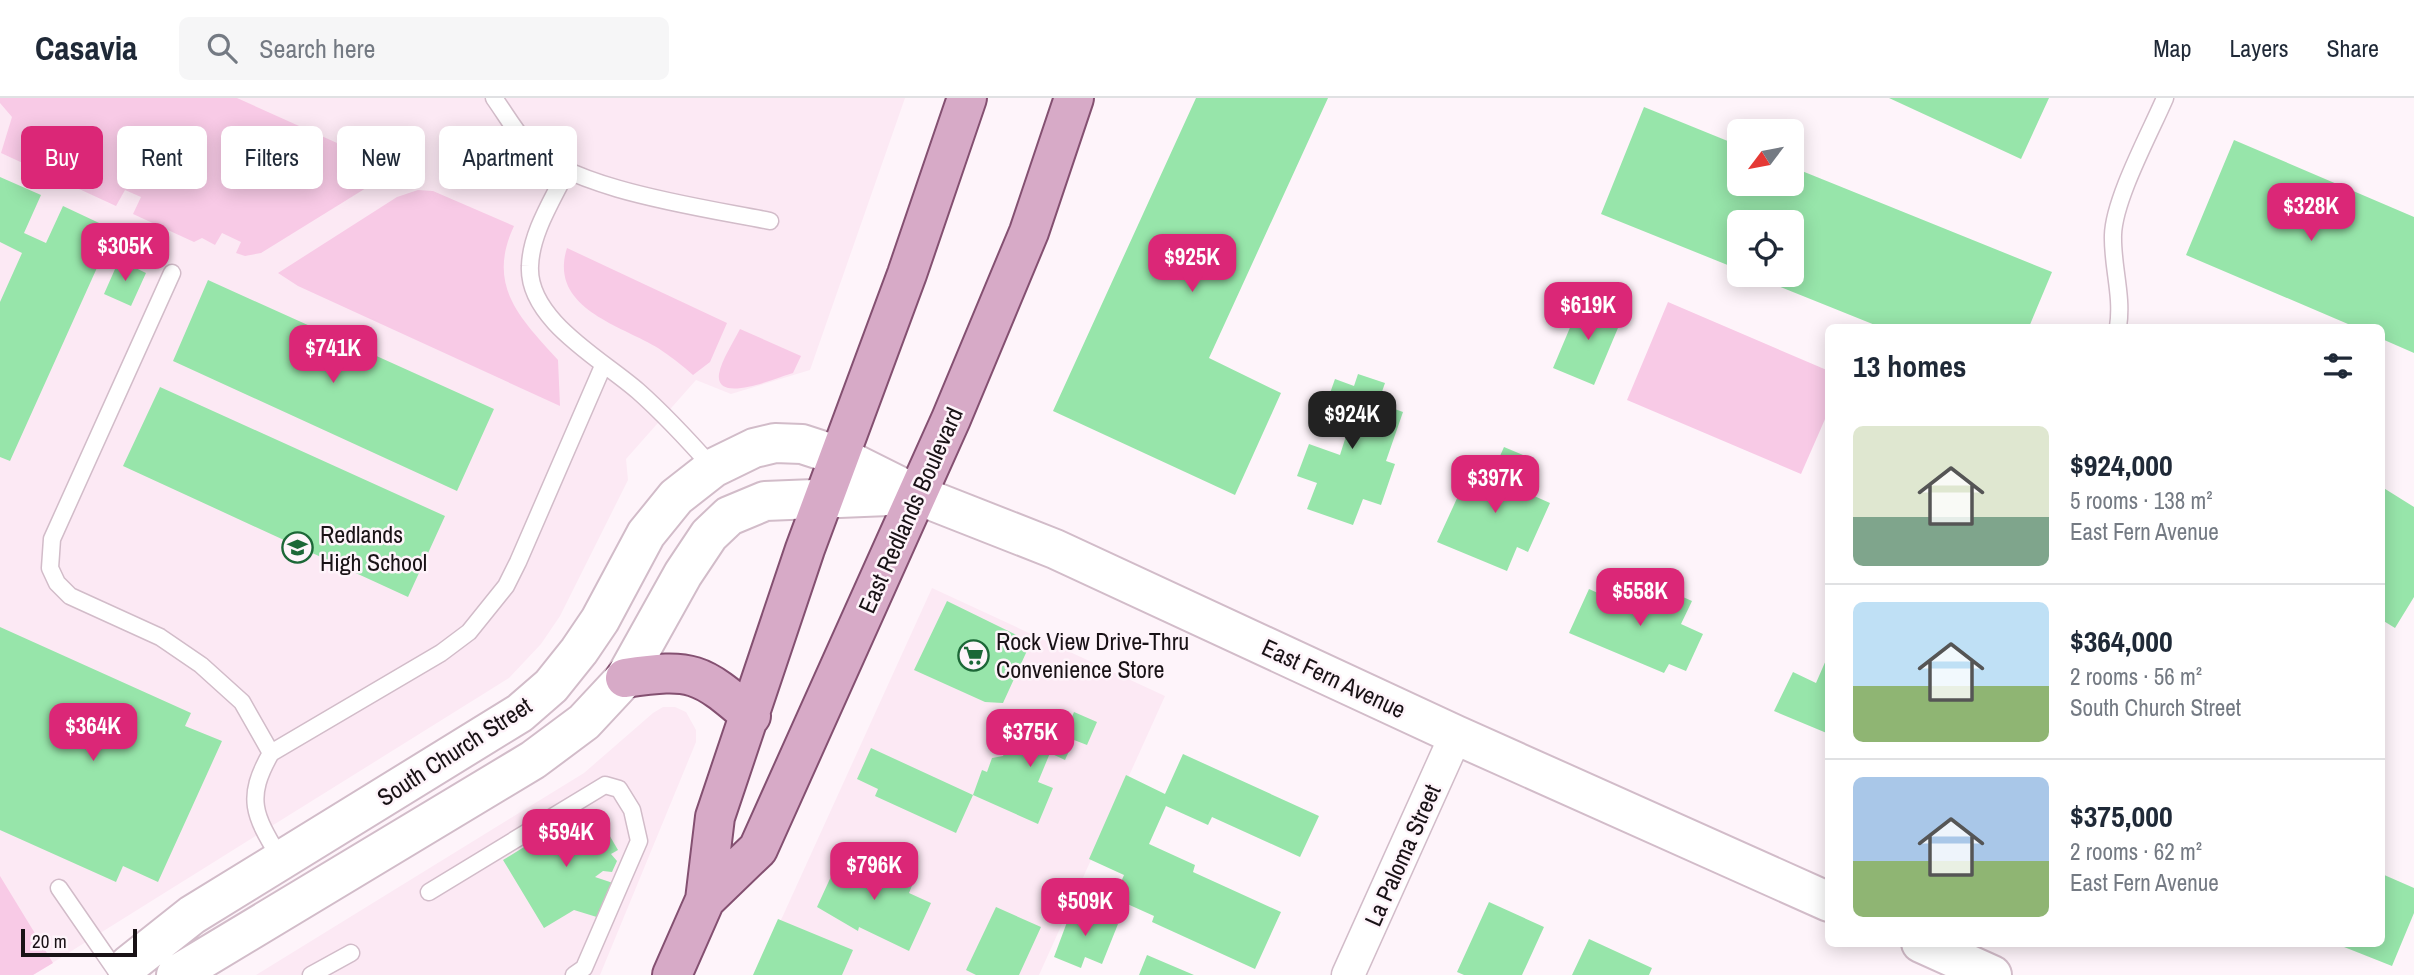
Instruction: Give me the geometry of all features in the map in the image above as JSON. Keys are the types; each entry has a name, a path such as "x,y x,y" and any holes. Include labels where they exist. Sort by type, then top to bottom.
{"main road":[{"name":"East Redlands Boulevard","path":"672,975 705,900 715,817 805,549 907,274 967,98"},
{"name":"East Redlands Boulevard","path":"705,900 758,849 951,418 1029,232 1074,98"},
{"path":"625,678 666,672 692,674 717,687 751,716"}],"street":[{"name":"South Church Street","path":"128,975 129,965 153,943 281,860 520,713 551,686 600,620 659,514 713,468 754,449 775,443 802,444 839,456"},
{"name":"East Fern Avenue","path":"839,456 915,494 1055,548 1456,735 1825,900"},
{"name":"South Church Street","path":"176,975 533,760 584,723 625,678 683,574 709,535 729,516 765,501 825,501 915,494"},
{"name":"La Paloma Street","path":"1348,975 1456,735"},
{"path":"1930,947 1992,975"}],"lane":[{"path":"494,98 513,126"},
{"path":"2119,324 2121,312 2113,235 2117,213 2165,98"},
{"path":"577,175 682,203 770,221"},
{"path":"558,189 532,247 530,275 535,294 546,312 603,366 636,390 713,468"},
{"path":"172,274 52,539 50,568 57,583 70,596 160,637 201,665 242,702 271,753"},
{"path":"281,860 257,813 254,800 257,777 271,753 441,653 469,632 490,609 518,562 603,366"},
{"path":"429,892 605,785 619,789 632,810 639,841 584,968 574,975"},
{"path":"59,888 119,975"},
{"path":"311,975 351,953"}],"shaded area":[{"name":"Redlands High School","path":"0,98 905,98 810,370 731,394 696,380 626,459 628,480 560,616 541,644 509,678 33,975 0,975"},
{"path":"0,98 237,98 299,126 221,126 221,189 323,189 323,137 337,143 337,189 364,189 261,253 245,256 236,253 241,242 222,233 215,245 202,238 194,242 133,214 141,197 125,190 116,206 79,189 103,189 103,126 21,126 21,162 1,153 12,117 0,103"},
{"path":"418,190 433,191 514,226 506,247 506,284 520,315 558,360 560,406 298,286 278,273 397,197"},
{"path":"567,248 727,323 710,362 693,375 658,348 591,312 577,300 568,286 564,269"},
{"path":"1668,302 1825,369 1825,419 1801,474 1627,400"},
{"path":"740,329 801,356 793,373 749,387 727,387 720,383 720,368"},
{"path":"932,588 1165,696 1039,975 756,975"},
{"path":"663,707 675,707 686,712 696,730 696,742 600,975 256,975 584,773"},
{"path":"0,876 53,963 33,975 0,975"}],"building":[{"path":"1196,98 1328,98 1209,358 1281,393 1235,495 1053,411"},
{"path":"1889,98 2049,98 2021,159"},
{"path":"1644,107 1727,141 1727,196 1804,196 1804,172 2052,272 2030,324 1873,324 1781,287 1804,287 1804,210 1727,210 1727,265 1601,214"},
{"path":"2234,140 2414,217 2414,353 2385,340 2385,324 2348,324 2186,255"},
{"path":"0,177 21,186 21,189 41,195 24,233 46,243 63,206 114,230 10,461 0,457 0,302 22,253 0,242"},
{"path":"119,260 146,273 131,306 104,294"},
{"path":"208,280 494,409 457,491 173,361"},
{"path":"1582,299 1623,316 1594,385 1553,368"},
{"path":"1358,374 1385,383 1378,403 1403,412 1386,461 1395,464 1381,505 1363,499 1353,525 1307,509 1317,483 1297,476 1309,444 1340,455 1346,436 1318,427 1335,379 1354,386"},
{"path":"160,387 445,516 408,597 123,466"},
{"path":"1504,447 1530,458 1516,488 1550,503 1528,552 1517,547 1507,571 1437,542 1464,483 1470,486 1474,477 1488,483"},
{"path":"2385,489 2414,507 2414,597 2395,628 2385,622"},
{"path":"1651,583 1692,601 1681,624 1703,634 1686,671 1669,664 1664,673 1569,633 1589,589 1638,611"},
{"path":"947,601 1031,642 1003,703 985,702 914,670"},
{"path":"0,627 191,713 185,726 222,741 158,882 123,866 116,882 0,830"},
{"path":"1825,662 1825,732 1774,711 1793,672 1816,683"},
{"path":"1074,712 1097,722 1087,745 1074,740 1065,760 1050,753 1038,782 1053,788 1038,824 973,795 982,770 987,772 992,758 1003,756 1012,735 1035,745 1045,722 1066,731"},
{"path":"871,748 973,795 956,833 875,796 878,789 857,779"},
{"path":"1183,754 1319,816 1300,857 1212,817 1208,825 1166,806 1149,844 1195,865 1193,872 1281,912 1255,969 1152,922 1154,916 1114,898 1124,875 1089,859 1126,775 1165,794"},
{"path":"582,811 597,814 618,850 611,854 617,861 612,872 603,871 595,877 613,883 600,918 574,910 544,928 503,860"},
{"path":"848,853 913,883 909,893 931,903 909,951 859,927 858,931 817,907 839,859 844,861"},
{"path":"2385,875 2414,888 2414,913 2392,966 2344,947 2385,947"},
{"path":"1489,902 1544,927 1522,975 1464,975 1457,972"},
{"path":"1073,906 1118,924 1102,964 1085,957 1081,968 1054,957"},
{"path":"996,907 1041,927 1019,975 976,975 966,970"},
{"path":"778,919 853,950 842,975 753,975"},
{"path":"1589,939 1652,968 1649,975 1572,975"},
{"path":"1147,955 1194,975 1139,975"}],"place":[{"name":"Redlands High School","path":"297,548"},
{"name":"Rock View Drive-Thru Convenience Store","path":"973,655"}]}
